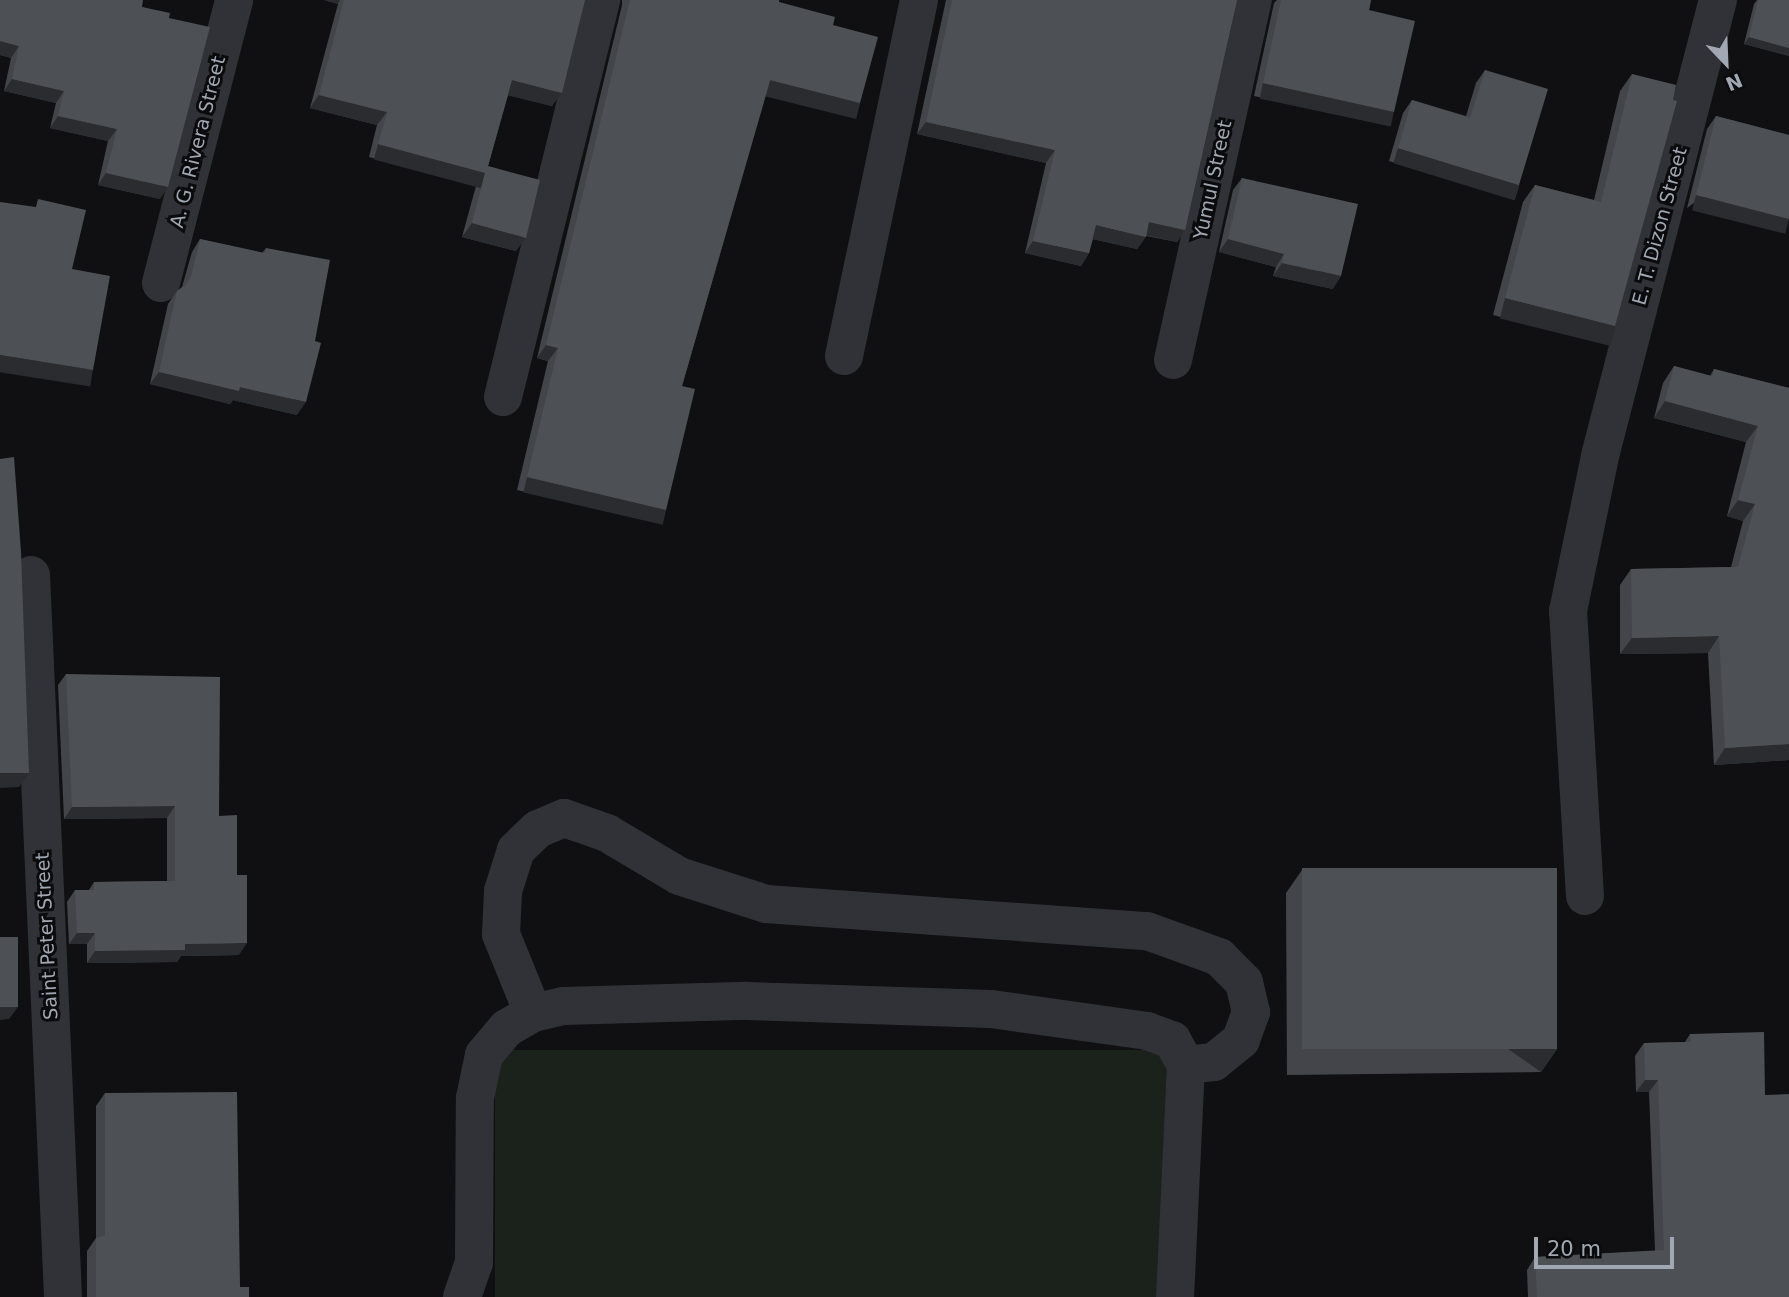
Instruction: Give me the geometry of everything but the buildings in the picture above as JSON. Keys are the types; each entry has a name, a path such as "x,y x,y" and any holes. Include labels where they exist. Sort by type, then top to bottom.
{"street":[{"name":"A. G. Rivera Street","path":"161,284 234,0"},
{"path":"503,397 601,0"},
{"path":"844,356 919,0"},
{"name":"Yumul Street","path":"1173,360 1253,0"},
{"name":"E. T. Dizon Street","path":"1585,896 1568,611 1601,452 1718,0"},
{"name":"Saint Peter Street","path":"31,575 63,1297"},
{"path":"533,1013 501,934 503,891 516,850 538,829 564,818 607,832 679,876 766,904 1147,931 1219,957 1244,982 1251,1012 1241,1040 1214,1062 1186,1065"},
{"path":"462,1297 474,1263 475,1098 484,1055 507,1028 533,1013 563,1006 747,1001 991,1009 1147,1031 1172,1040 1186,1065 1175,1297"}],"shaded area":[{"path":"495,1050 1173,1050 1173,1297 495,1297"}]}
